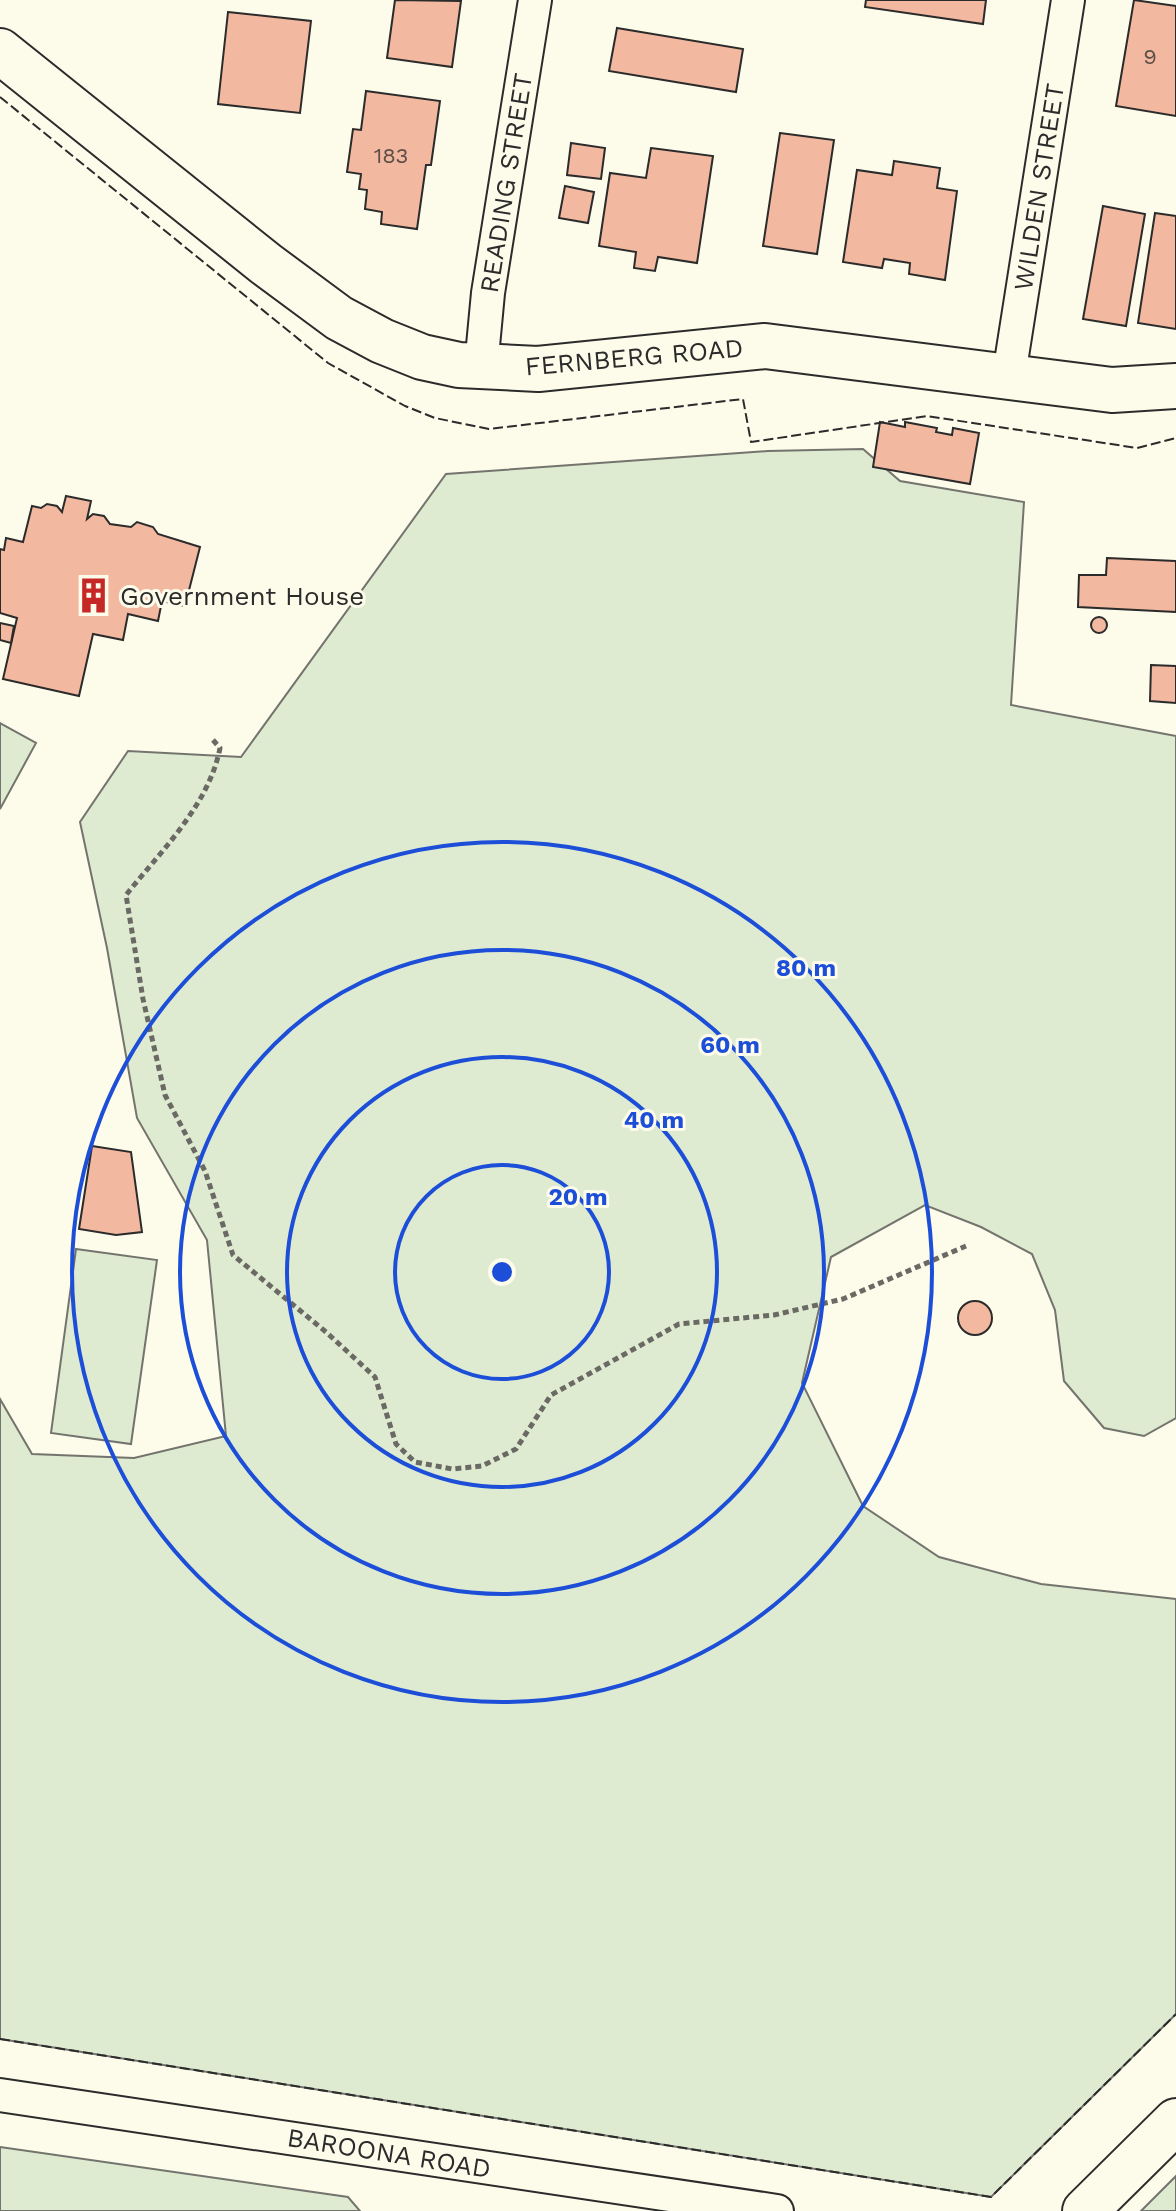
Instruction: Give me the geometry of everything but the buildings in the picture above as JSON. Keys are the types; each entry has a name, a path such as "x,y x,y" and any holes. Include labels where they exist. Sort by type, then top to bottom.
{"street":[{"name":"READING STREET","path":"481,367 488,293 535,0"},
{"name":"WILDEN STREET","path":"1009,375 1068,0"},
{"name":"FERNBERG ROAD","path":"0,51 266,264 339,318 403,350 444,362 481,367 579,366 765,346 1112,390 1176,386"},
{"name":"BAROONA ROAD","path":"0,2095 777,2211"},
{"path":"1085,2211 1176,2121"}],"path":[{"path":"213,740 220,748 216,771 191,814 126,895 143,999 165,1095 205,1171 233,1255 375,1377 396,1444 415,1462 452,1469 482,1466 516,1449 551,1395 679,1324 774,1315 843,1299 966,1246"}],"green space":[{"path":"863,449 900,481 1024,502 1011,705 1176,736 1176,1418 1144,1436 1104,1428 1064,1381 1055,1310 1032,1254 981,1227 925,1205 831,1257 802,1383 863,1506 939,1557 1041,1584 1176,1599 1176,2014 991,2197 0,2039 0,1399 32,1454 134,1458 226,1436 207,1240 137,1118 107,948 80,822 128,751 241,757 446,474 768,451"},
{"path":"0,723 36,743 0,809"},
{"path":"76,1249 157,1260 131,1444 51,1433"},
{"path":"0,2147 348,2197 360,2211 0,2211"},
{"path":"1176,2176 1176,2211 1141,2211"}],"fence":[{"path":"0,97 328,363 405,406 435,418 489,429 743,399 751,442 927,416 1137,448 1176,438"},
{"path":"0,2039 991,2197 1176,2014"}],"place":[{"name":"Government House","path":"94,596"}]}
